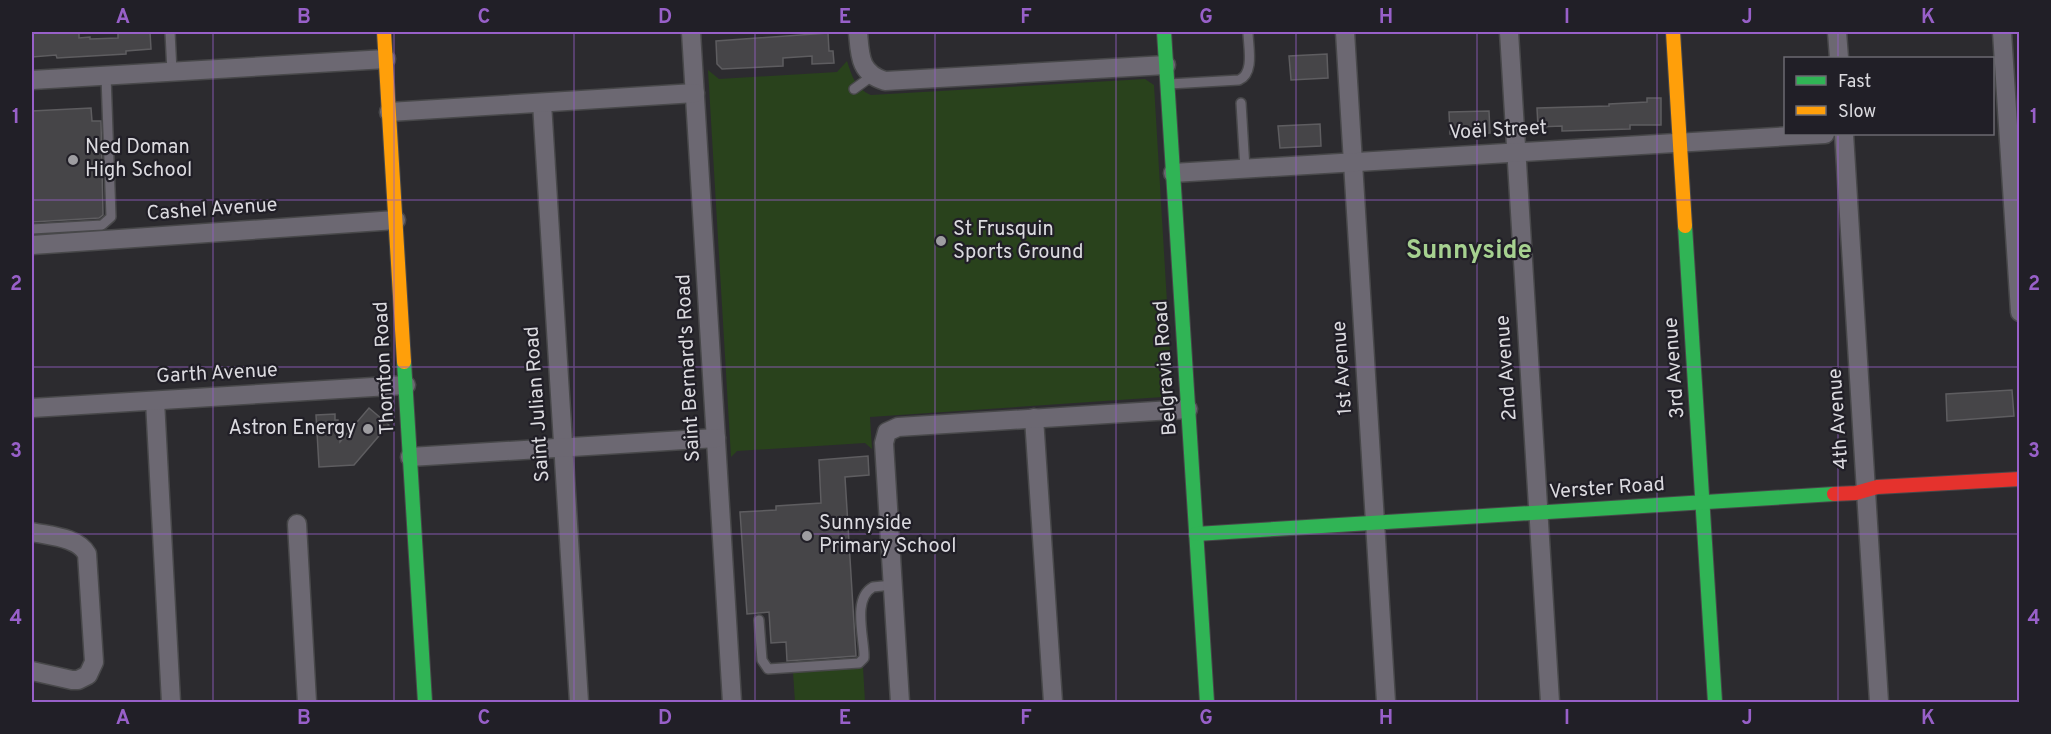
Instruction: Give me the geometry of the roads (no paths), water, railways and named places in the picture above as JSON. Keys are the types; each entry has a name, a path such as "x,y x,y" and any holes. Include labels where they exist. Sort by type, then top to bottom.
{"street":[{"name":"Thornton Road","path":"384,32 425,702"},
{"name":"Saint Bernard's Road","path":"691,32 732,702"},
{"path":"858,32 861,62 870,75 885,81 1166,65"},
{"name":"Belgravia Road","path":"1164,32 1207,702"},
{"name":"1st Avenue","path":"1345,32 1386,702"},
{"name":"2nd Avenue","path":"1509,32 1550,702"},
{"name":"3rd Avenue","path":"1673,32 1714,702"},
{"path":"1837,32 1839,57"},
{"path":"2002,32 2019,312"},
{"path":"32,80 386,59"},
{"path":"389,112 695,93"},
{"name":"Saint Julian Road","path":"542,103 579,702"},
{"name":"Voël Street","path":"1173,173 1807,135"},
{"name":"4th Avenue","path":"1844,135 1879,702"},
{"name":"Cashel Avenue","path":"32,244 396,220"},
{"name":"Garth Avenue","path":"32,408 406,386"},
{"path":"154,401 171,702"},
{"path":"900,702 884,444 887,432 898,427 1188,409"},
{"path":"1034,418 1053,702"},
{"path":"410,457 716,438"},
{"name":"Verster Road","path":"1196,534 1856,493 1877,488 2019,479"},
{"path":"297,524 307,702"},
{"path":"32,532 75,542 84,549 88,560 94,662 88,675 78,680 32,670"}],"lane":[{"path":"170,32 172,72"},
{"path":"1167,84 1239,80 1245,77 1249,69 1248,32"},
{"path":"854,89 870,75"},
{"path":"32,229 102,225 111,217 106,76"},
{"path":"1241,103 1245,169"},
{"path":"759,620 762,660 768,669 859,663 864,654 862,597 873,586 892,585"}],"place":[{"name":"Ned Doman High School","path":"73,160"},
{"name":"St Frusquin Sports Ground","path":"941,241"},
{"name":"Astron Energy","path":"368,429"},
{"name":"Sunnyside Primary School","path":"807,536"}],"district":[{"name":"Sunnyside","path":"1469,251"}]}
